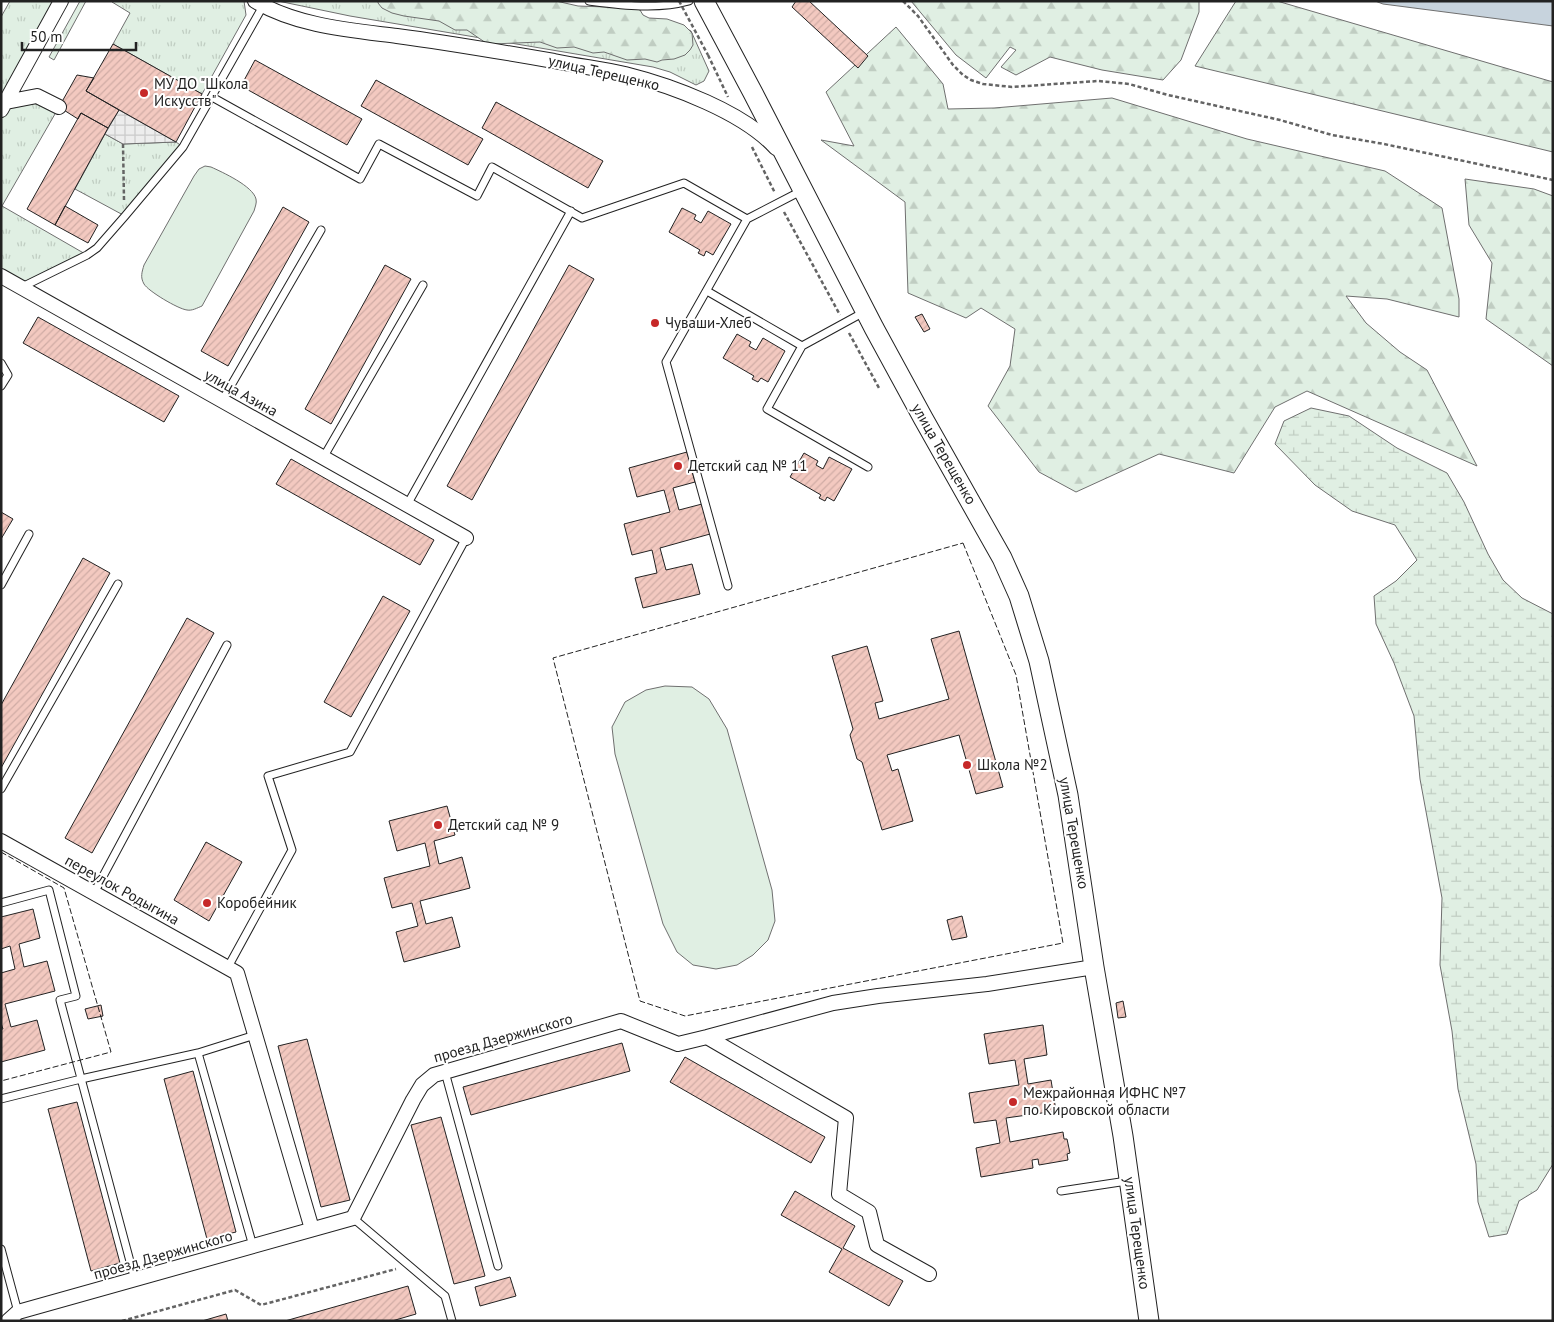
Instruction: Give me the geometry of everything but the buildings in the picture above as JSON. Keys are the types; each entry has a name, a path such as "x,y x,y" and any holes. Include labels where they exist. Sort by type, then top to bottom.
{"street":[{"path":"3,105 61,1"},
{"path":"704,1 730,47 788,161"},
{"name":"улица Терещенко","path":"259,4 295,18 337,28 484,48 625,74 671,88 738,119 765,136 788,161 923,418 1002,558 1019,596 1043,677 1068,795 1094,967 1130,1181 1149,1321"},
{"path":"3,105 37,96 59,107"},
{"name":"улица Азина","path":"1,276 466,538"},
{"name":"переулок Родыгина","path":"1,841 228,967"},
{"path":"228,967 237,973 312,1229"},
{"name":"проезд Дзержинского","path":"13,1316 353,1218 417,1092 434,1075 621,1021 678,1044 707,1038 833,1003 987,984 1094,967"},
{"path":"707,1038 846,1118 839,1194 869,1212 877,1245 929,1274"}],"lane":[{"path":"589,1 618,5 655,6 689,1"},
{"path":"21,287 97,248 184,147 259,4"},
{"path":"212,96 360,179 379,144 477,196 492,167 582,218 684,183 747,219"},
{"path":"728,586 666,362 747,219 803,190"},
{"path":"407,505 571,211"},
{"path":"222,401 321,230"},
{"path":"324,458 423,285"},
{"path":"707,291 802,346"},
{"path":"866,311 802,346 767,409 868,467"},
{"path":"1,363 8,374 1,386"},
{"path":"1,585 29,534"},
{"path":"228,967 292,850 268,776 350,752 466,538"},
{"path":"1,789 118,584"},
{"path":"94,893 227,645"},
{"path":"1,903 49,890 76,996 60,1000 135,1280"},
{"path":"1,1099 198,1053 256,1035"},
{"path":"198,1053 253,1246"},
{"path":"445,1072 498,1266"},
{"path":"1061,1191 1130,1181"},
{"path":"353,1218 446,1296 452,1321"},
{"path":"1,1249 13,1316"}],"path":[{"path":"679,1 708,55 738,119"},
{"path":"903,1 918,16 953,65 963,75 983,84 1012,86 1098,81 1129,84 1280,120 1332,135 1384,144 1553,180"},
{"path":"123,144 125,216"},
{"path":"751,144 779,202 879,388"},
{"path":"122,1321 235,1290 261,1305 410,1266"}],"green space":[{"path":"10,1 61,1 6,102 37,96 59,107 2,206 87,255 21,287 1,276 1,17"},
{"path":"80,1 86,1 54,60 49,57"},
{"path":"113,1 244,1 246,15 202,94 113,44 130,13"},
{"path":"278,1 509,1 680,25 691,31 709,71 704,81 696,85 670,72 653,67 350,16"},
{"path":"378,1 556,1 578,6 634,8 640,10 643,15 649,18 667,19 684,25 692,33 693,45 685,55 657,62 645,59 627,60 604,52 593,53 574,47 557,48 540,42 492,44 486,43 467,30 455,30 439,21 392,13 382,8"},
{"path":"911,1 1199,1 1199,12 1181,60 1163,80 1102,70 1050,57 1016,75 1001,67 1016,50 1010,47 986,78 956,55"},
{"path":"1236,1 1277,1 1553,82 1553,152 1195,66"},
{"path":"896,27 943,84 948,109 994,108 1112,98 1247,139 1385,171 1442,208 1459,299 1459,317 1387,299 1346,296 1366,323 1400,352 1427,370 1477,466 1307,391 1275,407 1234,473 1159,454 1076,492 1039,472 988,406 1010,366 1015,329 981,308 966,318 908,293 905,202 821,140 854,146 826,92"},
{"path":"105,134 123,144 176,142 183,147 125,216 75,189"},
{"path":"205,166 222,172 243,184 254,194 256,204 254,211 202,306 193,310 187,310 170,303 151,291 144,284 142,274 144,265 194,176 199,169"},
{"path":"1465,179 1534,189 1553,196 1553,366 1486,319 1492,263 1469,225"},
{"path":"1311,408 1349,416 1397,448 1447,473 1464,502 1488,554 1503,580 1522,598 1553,614 1553,1164 1537,1190 1519,1201 1507,1234 1489,1237 1478,1202 1476,1164 1458,1089 1452,1031 1440,965 1442,898 1420,779 1414,716 1394,663 1376,624 1374,596 1396,581 1417,560 1395,525 1352,511 1315,485 1275,444 1284,421"},
{"path":"665,686 692,687 709,699 727,729 772,890 775,921 768,940 753,955 737,965 716,969 693,965 677,952 663,924 615,754 612,727 625,702 646,690"}],"shaded area":[{"path":"1375,1 1553,1 1553,26 1383,4"},
{"path":"119,110 176,142 123,144 105,134"}],"fence":[{"path":"963,543 1016,675 1063,943 685,1016 640,1001 553,658 963,543"},
{"path":"1,852 64,888 111,1052 1,1081"}],"place":[{"name":"МУ ДО \"Школа Искусств\"","path":"144,93"},
{"name":"Чуваши-Хлеб","path":"655,323"},
{"name":"Детский сад № 11","path":"678,466"},
{"name":"Школа №2","path":"967,765"},
{"name":"Детский сад № 9","path":"438,825"},
{"name":"Коробейник","path":"207,903"},
{"name":"Межрайонная ИФНС №7 по Кировской области","path":"1013,1102"}]}
